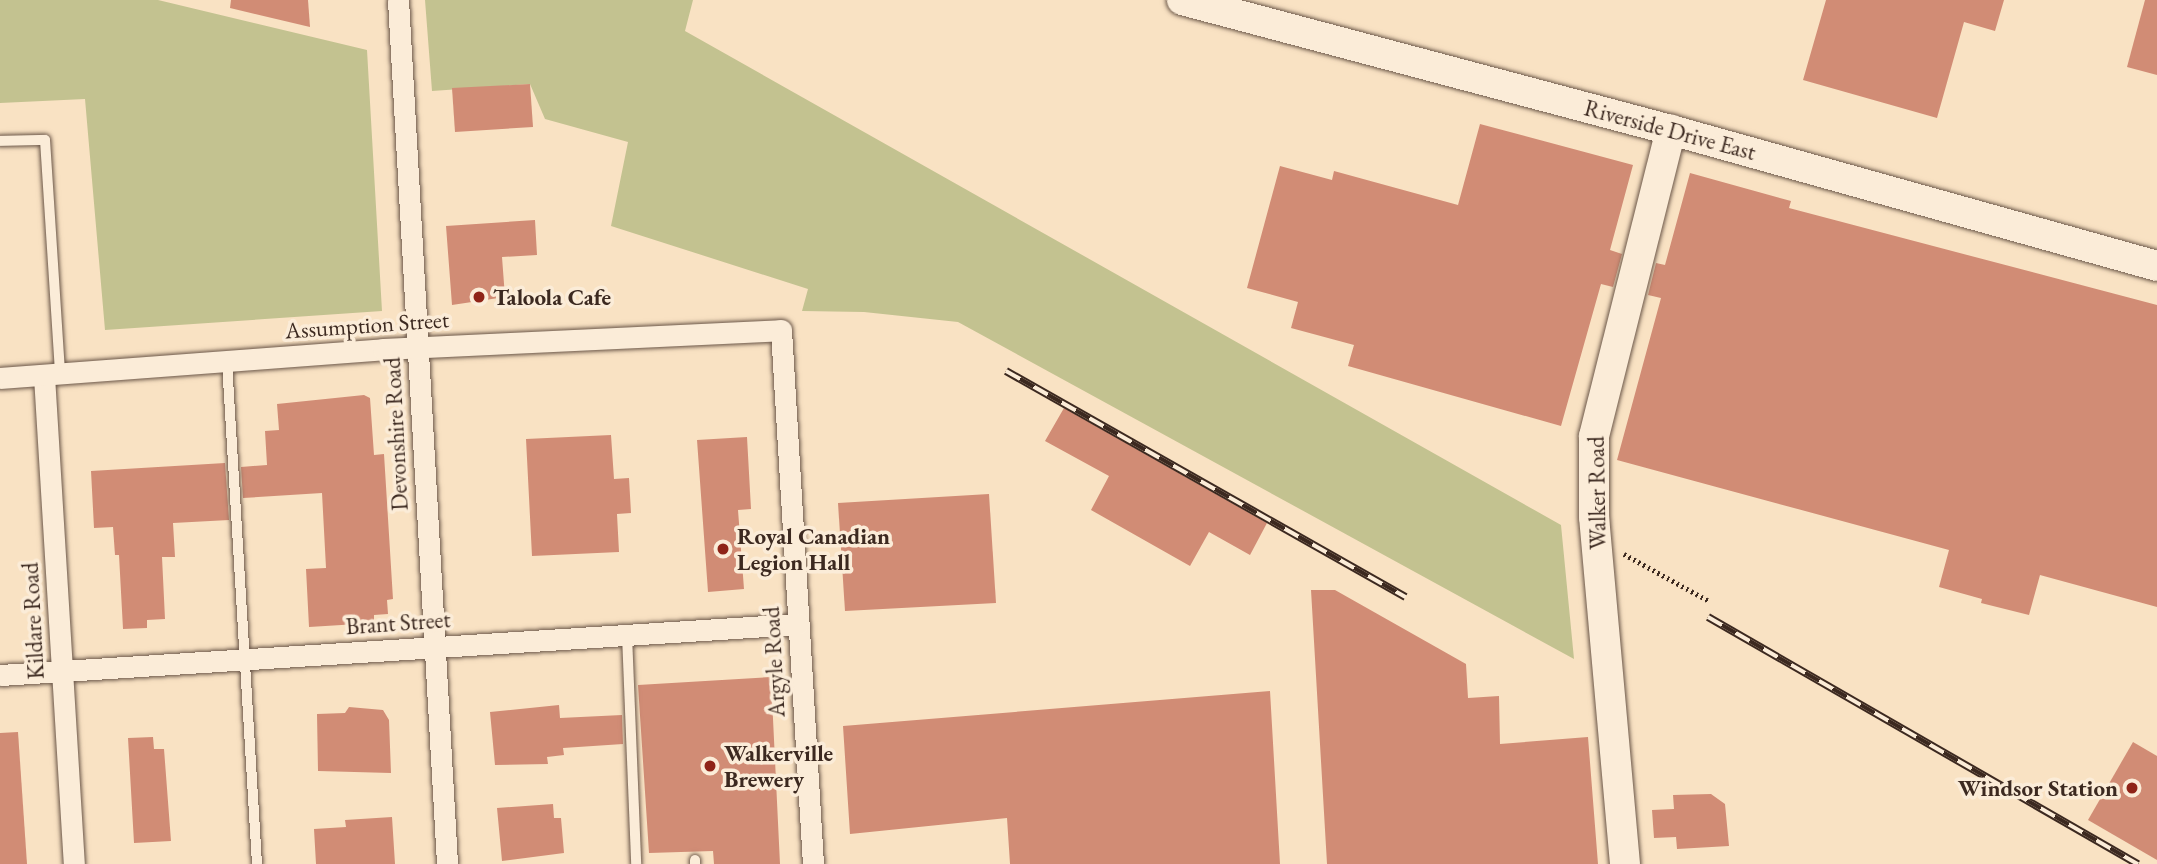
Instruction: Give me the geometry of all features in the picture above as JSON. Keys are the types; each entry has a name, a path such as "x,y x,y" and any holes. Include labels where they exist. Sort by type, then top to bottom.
{"main road":[{"name":"Riverside Drive East","path":"1182,0 1671,130 2157,266"},
{"name":"Walker Road","path":"1625,864 1594,517 1594,436 1671,130"}],"street":[{"name":"Devonshire Road","path":"398,0 447,864"},
{"name":"Assumption Street","path":"0,378 417,347 781,330"},
{"name":"Argyle Road","path":"781,330 813,864"},
{"name":"Kildare Road","path":"52,375 62,671 74,864"},
{"name":"Brant Street","path":"0,675 798,624"}],"lane":[{"path":"0,141 46,139 52,375"},
{"path":"227,362 257,864"},
{"path":"627,635 636,864"}],"path":[{"path":"1617,551 1709,601"}],"shaded area":[{"path":"0,0 158,0 367,50 382,311 105,330 85,99 0,103"},
{"path":"425,0 693,0 685,31 1561,525 1574,659 958,322 864,312 802,311 808,289 611,226 628,142 545,119 530,84 432,91"}],"building":[{"path":"231,0 308,0 310,27 230,8"},
{"path":"1826,0 2004,0 1995,31 1964,22 1937,118 1803,80"},
{"path":"2145,0 2157,0 2157,75 2127,67"},
{"path":"530,84 533,127 455,132 452,88"},
{"path":"1480,124 1633,165 1610,250 1622,254 1613,287 1601,284 1561,426 1348,366 1354,345 1291,328 1298,302 1247,288 1280,166 1332,180 1334,171 1458,205"},
{"path":"1690,173 1791,201 1789,208 2157,305 2157,607 2040,575 2029,615 1981,603 1982,599 1939,587 1949,550 1617,460 1661,298 1648,295 1656,263 1665,265"},
{"path":"535,220 537,255 502,257 505,297 452,305 446,226"},
{"path":"364,395 370,398 374,455 384,454 393,599 387,600 388,614 374,615 374,623 309,627 306,569 326,568 322,493 243,498 241,467 267,465 265,431 279,430 277,404"},
{"path":"1064,408 1267,523 1250,555 1209,532 1190,566 1091,510 1109,476 1045,441"},
{"path":"611,435 614,479 629,478 631,513 617,514 619,552 532,556 526,439"},
{"name":"Royal Canadian Legion Hall","path":"747,437 751,509 738,510 744,589 708,592 697,440"},
{"path":"225,463 229,520 173,523 175,557 162,557 165,619 147,620 147,628 123,629 119,555 115,555 113,527 94,528 91,471"},
{"path":"989,494 996,603 845,611 838,503"},
{"path":"1311,590 1335,590 1466,664 1468,698 1499,696 1500,744 1588,737 1598,864 1327,864"},
{"name":"Walkerville Brewery","path":"771,677 780,864 714,864 713,851 649,853 638,685"},
{"path":"1270,691 1280,864 1010,864 1007,818 850,834 843,726"},
{"path":"559,705 560,718 622,715 623,744 563,748 564,755 547,757 548,764 495,765 490,712"},
{"path":"349,707 383,710 389,720 391,773 318,771 317,714 345,713"},
{"path":"18,732 27,864 0,864 0,733"},
{"path":"153,737 154,749 164,749 171,841 134,843 128,738"},
{"name":"Windsor Station","path":"2133,742 2157,756 2157,860 2088,820"},
{"path":"1711,794 1725,804 1729,846 1677,849 1676,837 1654,838 1652,810 1674,809 1673,795"},
{"path":"553,804 554,818 561,818 564,853 502,861 497,808"},
{"path":"392,817 395,864 316,864 314,829 346,827 345,820"}],"railway":[{"path":"1006,371 1406,597"},
{"path":"1708,617 2138,864"}],"place":[{"name":"Taloola Cafe","path":"479,297"},
{"name":"Royal Canadian Legion Hall","path":"723,549"},
{"name":"Walkerville Brewery","path":"710,766"},
{"name":"Windsor Station","path":"2132,788"}]}
